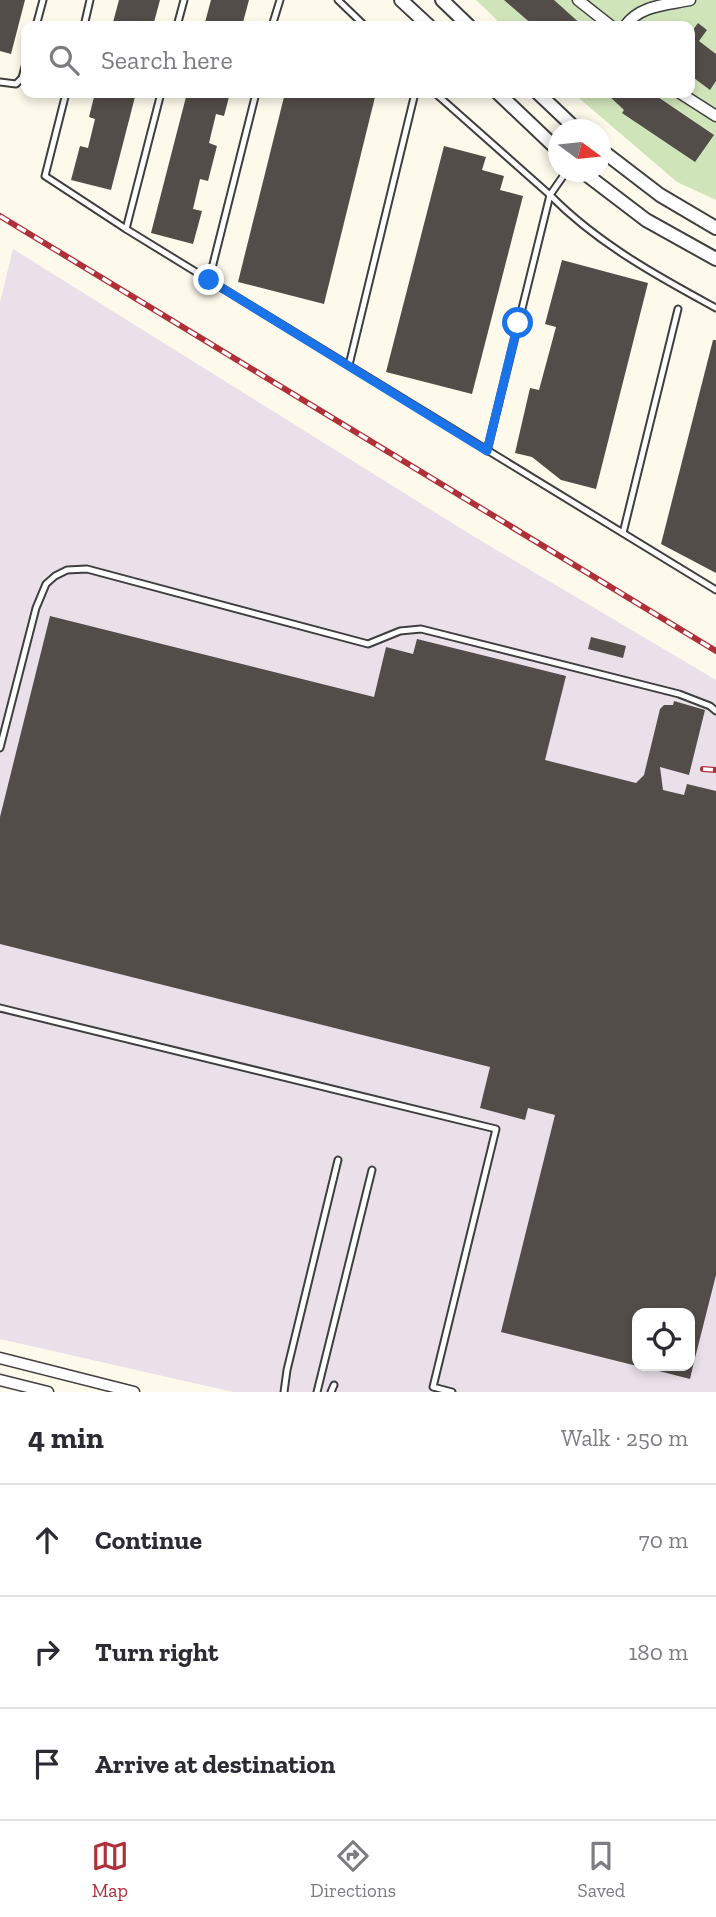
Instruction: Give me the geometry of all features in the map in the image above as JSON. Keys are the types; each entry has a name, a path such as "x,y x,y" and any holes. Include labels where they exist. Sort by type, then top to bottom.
{"street":[{"path":"401,0 424,21"},
{"path":"442,0 464,21"},
{"path":"578,0 605,21"},
{"path":"629,21 633,15 653,7 690,0"},
{"path":"503,98 548,140"},
{"path":"543,98 565,119"},
{"path":"688,98 716,116"},
{"path":"611,157 660,195 716,228"},
{"path":"596,182 646,220 716,259"},
{"path":"0,1358 134,1392"},
{"path":"0,1380 48,1392"}],"lane":[{"path":"37,21 43,0"},
{"path":"85,21 90,0"},
{"path":"178,21 184,0"},
{"path":"273,21 279,0"},
{"path":"338,0 360,21"},
{"path":"0,82 16,84 21,79"},
{"path":"65,98 45,176 126,229 716,590"},
{"path":"126,229 160,98"},
{"path":"209,280 255,98"},
{"path":"349,365 414,98"},
{"path":"441,98 563,208 625,256 716,308"},
{"path":"487,451 550,195 559,182"},
{"path":"622,533 678,309"},
{"path":"0,748 36,608 46,584 67,570 87,569 368,643 400,631 421,629 680,694 716,710"},
{"path":"0,1007 496,1129 433,1387 452,1392"},
{"path":"284,1392 338,1160"},
{"path":"317,1392 372,1170"}],"shaded area":[{"path":"13,249 473,536 716,680 716,1392 233,1392 0,1339 0,302"}],"green space":[{"path":"476,0 716,0 716,200 677,182 611,126 611,119 603,119 579,98 695,98 695,21 498,21"}],"building":[{"path":"0,0 25,0 11,54 0,51"},
{"path":"119,0 160,0 154,21 113,21"},
{"path":"211,0 249,0 243,21 205,21"},
{"path":"504,0 554,0 577,21 528,21"},
{"path":"698,23 707,30 699,41 716,54 716,81 710,90 695,79 695,27"},
{"path":"94,98 135,98 111,190 71,180 80,146 88,148 95,119 89,117"},
{"path":"186,98 229,98 224,116 216,114 209,143 217,146 208,181 200,179 193,209 202,211 193,244 151,233"},
{"path":"284,98 375,98 324,304 238,282"},
{"path":"611,98 659,98 714,135 695,162 622,113 624,110"},
{"path":"444,146 486,157 482,170 504,176 500,190 523,196 472,394 386,372"},
{"path":"562,260 648,283 596,489 561,480 532,457 515,453 530,388 539,390 556,327 545,324"},
{"path":"713,340 716,340 716,573 661,544"},
{"path":"50,616 374,697 386,647 413,654 417,639 566,676 545,760 636,783 644,775 660,709 664,705 673,705 674,701 705,710 689,775 660,767 663,790 684,795 687,784 716,791 716,1275 695,1358 695,1308 632,1308 632,1365 501,1332 555,1115 528,1108 525,1120 480,1108 490,1067 0,944 0,817"},
{"path":"591,637 626,646 623,658 588,649"},
{"path":"659,1371 692,1371 690,1379"}],"railway":[{"path":"0,216 716,651"},
{"path":"703,769 716,770"}],"route":[{"path":"209,280 487,451 518,323"}]}
